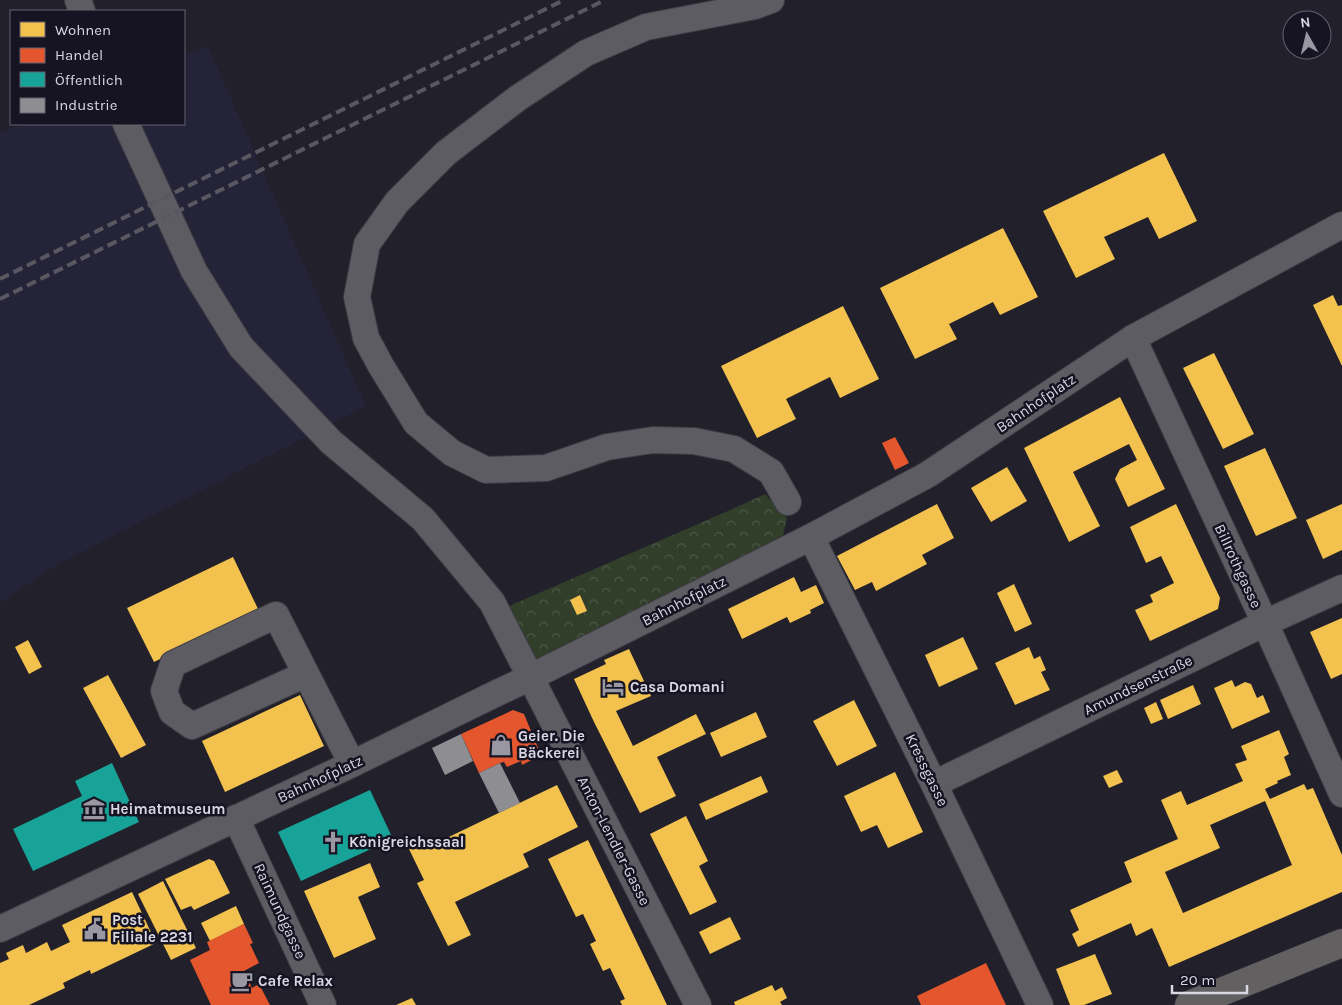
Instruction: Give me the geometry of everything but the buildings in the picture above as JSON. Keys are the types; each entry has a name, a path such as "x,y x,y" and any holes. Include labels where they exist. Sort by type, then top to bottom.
{"main road":[{"path":"1189,1005 1342,943"}],"street":[{"path":"771,0 755,6 646,27 586,53 518,98 446,153 397,202 367,244 357,297 366,338 416,423 452,453 486,470 546,468 607,447 653,440 694,441 734,449 771,472 788,502"},
{"name":"Anton-Lendler-Gasse","path":"126,125 194,271 241,347 331,442 423,519 492,602 698,1005"},
{"name":"Bahnhofplatz","path":"0,929 352,764 811,537 927,475 1133,338 1342,225"},
{"name":"Billrothgasse","path":"1133,338 1342,794"},
{"name":"Kressgasse","path":"811,537 934,784 1040,1005"},
{"name":"Amundsenstraße","path":"934,784 1264,623 1342,588"},
{"path":"306,674 192,726 172,712 164,691 173,664 276,615 352,764"},
{"name":"Raimundgasse","path":"236,818 323,1005"}],"shaded area":[{"path":"208,46 366,406 57,565 0,603 0,133 20,125 185,125 185,56"}],"green space":[{"path":"765,494 787,518 781,544 534,664 507,607"}],"railway":[{"path":"0,279 564,0"},
{"path":"0,299 605,0"}],"place":[{"name":"Casa Domani","path":"613,687"},
{"name":"Geier. Die Bäckerei","path":"501,745"},
{"name":"Heimatmuseum","path":"94,809"},
{"name":"Königreichssaal","path":"333,842"},
{"name":"Post Filiale 2231","path":"95,929"},
{"name":"Cafe Relax","path":"242,981"}]}
